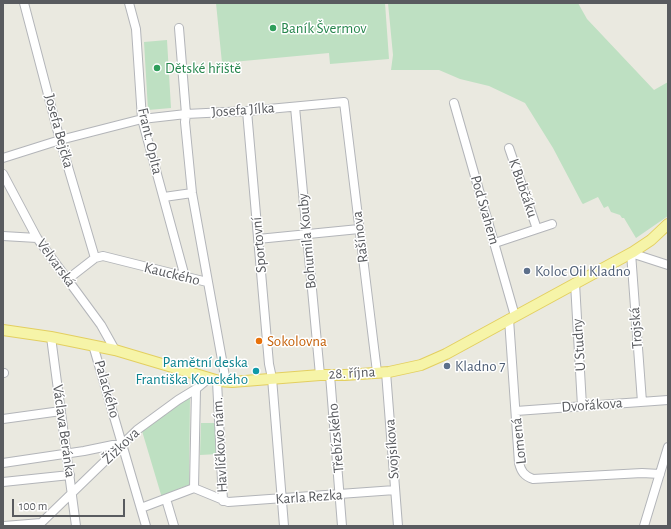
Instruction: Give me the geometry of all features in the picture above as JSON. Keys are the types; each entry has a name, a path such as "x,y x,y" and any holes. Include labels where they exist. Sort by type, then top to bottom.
{"main road":[{"name":"28. října","path":"3,330 51,337 115,350 217,380 381,372 413,367 431,361 631,253 651,240 668,224"}],"street":[{"name":"Josefa Bejčka","path":"24,3 60,140 95,258"},
{"name":"Frant. Oplta","path":"129,3 136,29 142,119 185,277"},
{"path":"179,28 186,114 185,122 192,193 207,282"},
{"name":"Josefa Jílka","path":"3,158 60,140 142,119 186,114 247,111 344,102"},
{"name":"Rašínova","path":"344,102 359,229 381,372"},
{"name":"Pod Svahem","path":"454,103 495,243 512,318"},
{"name":"Bohumila Kouby","path":"295,106 320,375"},
{"name":"Sportovní","path":"247,111 284,526"},
{"name":"K Bubčáku","path":"509,148 537,229"},
{"name":"Velvarská","path":"3,174 37,238 102,325 115,350"},
{"path":"164,197 192,193"},
{"name":"K Bubčáku","path":"495,243 552,224"},
{"path":"258,239 359,229"},
{"path":"3,236 37,238"},
{"path":"631,253 668,264"},
{"name":"Trojská","path":"631,253 642,402"},
{"name":"Kauckého","path":"95,258 103,256 207,282 217,380"},
{"path":"68,279 95,258"},
{"name":"U Studny","path":"574,283 582,406"},
{"name":"Lomená","path":"512,318 519,463 523,473 533,479 642,473 660,474"},
{"name":"Václava Beránka","path":"51,337 76,526"},
{"name":"Palackého","path":"93,345 146,526"},
{"name":"Svojsíkova","path":"381,372 398,526"},
{"name":"Třebízského","path":"330,375 342,526"},
{"name":"Žižkova","path":"4,526 41,523 137,430 178,400 196,389 217,380"},
{"name":"Havlíčkovo nám.","path":"141,508 194,488 223,501 217,380"},
{"name":"Havlíčkovo nám.","path":"194,488 196,389"},
{"name":"Dvořákova","path":"516,411 668,400"},
{"path":"3,419 61,411"},
{"path":"3,463 113,445 123,445"},
{"path":"644,526 668,447"},
{"path":"3,482 70,475"},
{"name":"Karla Rezka","path":"223,501 282,499 395,490"},
{"path":"166,499 174,526"}],"green space":[{"name":"Baník Švermov","path":"216,3 385,3 389,59 330,64 329,53 222,63"},
{"path":"388,3 578,3 587,19 654,90 668,82 668,216 636,238 624,218 611,212 608,206 604,208 598,197 583,204 582,203 553,148 525,103 489,86 460,79 439,70 391,70 393,55"},
{"name":"Dětské hřiště","path":"167,40 171,108 148,110 144,42"},
{"path":"190,396 189,485 162,498 142,431"},
{"path":"201,423 216,423 218,454 200,455"}],"place":[{"name":"Baník Švermov","path":"273,28"},
{"name":"Dětské hřiště","path":"157,68"},
{"name":"Koloc Oil Kladno","path":"527,271"},
{"name":"Sokolovna","path":"259,341"},
{"name":"Kladno 7","path":"447,366"},
{"name":"Pamětní deska Františka Kouckého","path":"256,371"}]}
